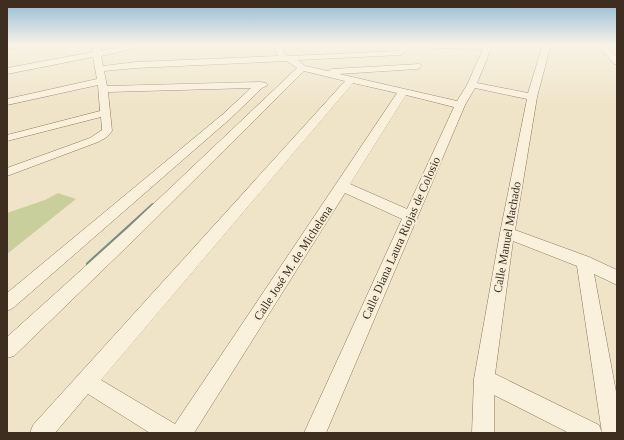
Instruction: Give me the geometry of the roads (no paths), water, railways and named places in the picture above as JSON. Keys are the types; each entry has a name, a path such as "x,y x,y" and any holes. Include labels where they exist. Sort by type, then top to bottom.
{"street":[{"path":"7,71 33,65"},
{"path":"7,172 103,135 108,131 99,65"},
{"path":"99,68 146,65"},
{"path":"299,65 302,68 318,73 460,105"},
{"name":"Calle Diana Laura Riojas de Colosio","path":"315,433 460,105 472,85 480,65"},
{"name":"Calle Manuel Machado","path":"483,433 484,379 507,233 532,97 541,65"},
{"path":"318,73 417,66"},
{"path":"7,349 134,231 302,68"},
{"path":"41,433 351,80"},
{"path":"7,102 102,85 284,84"},
{"path":"7,303 227,116 260,85"},
{"path":"472,85 532,97"},
{"name":"Calle José M. de Michelena","path":"182,433 403,92"},
{"path":"7,138 105,113"},
{"path":"342,186 411,217"},
{"path":"507,233 584,262 617,278"},
{"path":"584,262 613,433"},
{"path":"484,379 591,433"},
{"path":"86,382 170,433"}],"waterway":[{"path":"88,264 153,205"}]}
